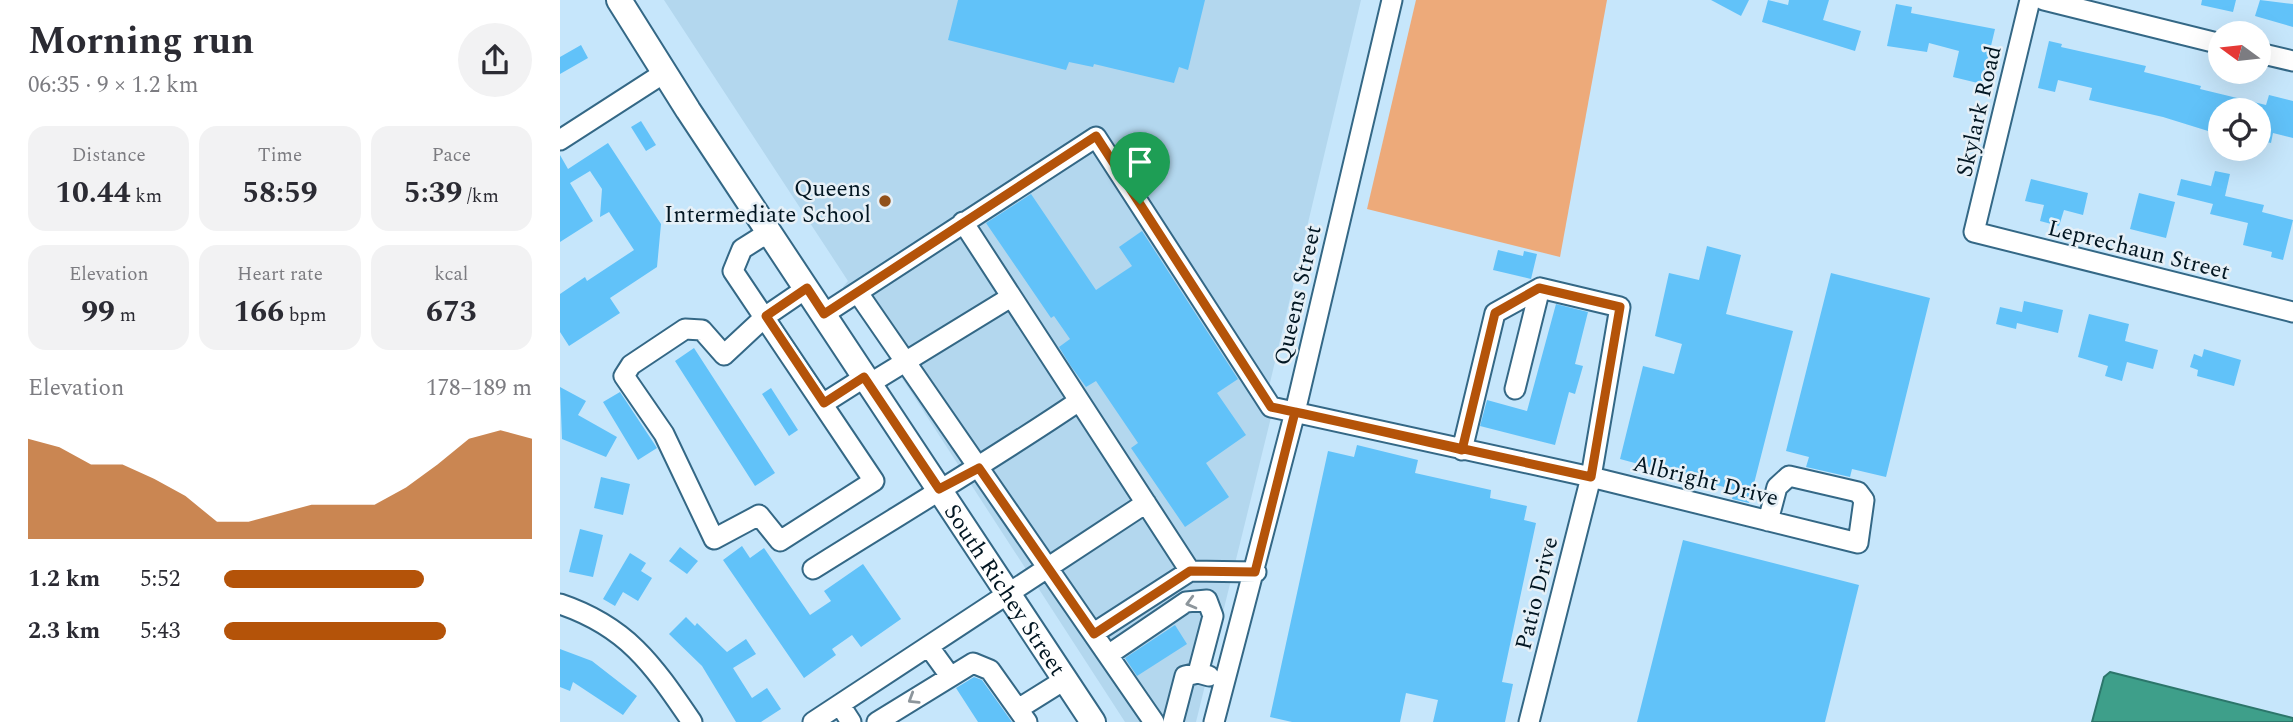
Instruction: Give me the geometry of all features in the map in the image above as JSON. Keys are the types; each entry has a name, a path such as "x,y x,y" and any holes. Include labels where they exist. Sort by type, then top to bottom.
{"main road":[{"name":"South Richey Street","path":"619,0 664,74 1093,722"}],"street":[{"name":"Queens Street","path":"1214,722 1295,412 1392,0"},
{"name":"Skylark Road","path":"1974,232 2030,0"},
{"path":"2044,0 2208,41"},
{"path":"2272,56 2293,61"},
{"path":"560,141 664,74"},
{"name":"Albright Drive","path":"963,222 1096,136 1271,407 1591,477 1768,521 1858,543 1865,510 1864,500 1857,492 1789,476 1777,487 1768,521"},
{"path":"824,314 963,222 1190,571"},
{"path":"769,232 742,249 733,271 766,316 874,481 780,541 759,515 714,539 664,434 624,376 631,365 685,329 702,330 724,355 766,316 807,288"},
{"name":"Leprechaun Street","path":"1974,232 2293,312"},
{"path":"1516,389 1539,288"},
{"path":"1462,450 1495,313 1539,288"},
{"name":"Patio Drive","path":"1529,722 1591,477 1620,307 1539,288"},
{"path":"858,293 1154,722"},
{"path":"824,403 906,362 1012,297"},
{"path":"813,569 939,489 979,468 1079,401"},
{"path":"813,722 1146,503"},
{"path":"1094,634 1190,571 1255,572"},
{"path":"1108,655 1186,602 1207,600 1213,616 1198,673"},
{"path":"560,604 585,612 634,644 653,664 692,722"},
{"path":"929,647 950,676"},
{"path":"877,722 973,663 982,664 990,670 1023,715 1066,679"},
{"path":"1173,722 1185,676 1198,673 1226,680"},
{"path":"840,705 851,722"}],"shaded area":[{"path":"664,0 1361,0 1269,387 1276,397 1196,722 1125,722 843,287 848,281"},
{"path":"1416,0 1607,0 1560,257 1367,209"},
{"path":"2110,672 2293,718 2293,722 2092,722 2104,677"}],"building":[{"path":"958,0 1205,0 1188,70 1179,67 1174,83 1094,64 1093,67 1069,62 1066,70 948,40"},
{"path":"1711,0 1749,0 1741,16"},
{"path":"1768,0 1788,5 1789,0 1829,0 1823,20 1861,31 1855,51 1762,22"},
{"path":"2202,0 2236,0 2233,12 2201,5"},
{"path":"2260,0 2293,4 2293,27 2255,16"},
{"path":"1896,4 1912,7 1911,13 1995,29 1982,84 1953,77 1959,51 1929,43 1927,52 1887,46"},
{"path":"2049,41 2062,44 2061,47 2146,66 2144,72 2237,98 2208,98 2208,131 2163,117 2089,100 2092,88 2058,80 2055,92 2038,88"},
{"path":"581,45 588,58 560,74 560,57"},
{"path":"2269,95 2293,101 2293,138 2273,133 2271,143"},
{"path":"641,121 656,145 646,151 631,127"},
{"path":"608,143 661,224 657,267 610,298 620,313 569,346 560,332 560,294 585,277 587,281 634,250 609,212 600,217 602,189 590,171 570,183 593,221 560,242 560,155 568,169"},
{"path":"2215,171 2230,174 2225,196 2264,205 2262,212 2293,220 2283,260 2271,257 2272,252 2243,245 2248,223 2210,214 2213,204 2177,195 2181,179 2211,186"},
{"path":"2031,179 2088,193 2083,215 2064,210 2059,226 2040,221 2044,205 2025,201"},
{"path":"2139,193 2175,202 2166,238 2130,229"},
{"path":"1031,194 1096,290 1132,266 1119,247 1142,231 1238,379 1217,393 1246,435 1206,463 1229,497 1185,527 1131,448 1138,443 1096,381 1086,387 1070,365 1059,347 1070,339 1054,316 1051,318 986,223"},
{"path":"1707,246 1741,255 1726,314 1793,331 1749,503 1732,499 1735,490 1620,459 1643,366 1674,374 1682,344 1655,336 1669,273 1699,280"},
{"path":"1498,250 1523,256 1524,251 1537,254 1531,279 1493,270"},
{"path":"1831,273 1930,298 1886,477 1852,469 1850,477 1806,467 1809,457 1786,451"},
{"path":"2024,301 2063,310 2058,333 2017,323 2016,329 1996,324 2000,307 2022,312"},
{"path":"1556,304 1588,312 1575,364 1583,366 1575,394 1569,392 1555,445 1480,426 1487,400 1527,411"},
{"path":"2089,314 2129,324 2125,341 2158,350 2153,369 2127,362 2122,381 2105,376 2108,366 2078,357"},
{"path":"694,348 775,473 755,486 675,361"},
{"path":"2204,349 2241,360 2234,386 2197,376 2198,370 2190,367 2194,354 2202,357"},
{"path":"560,387 586,401 578,415 617,437 606,457 562,439"},
{"path":"771,388 798,430 789,436 762,394"},
{"path":"620,392 657,448 638,460 603,402"},
{"path":"1357,445 1418,460 1415,473 1491,490 1490,498 1527,506 1524,520 1536,523 1502,682 1513,684 1505,722 1433,722 1438,700 1406,693 1400,722 1292,722 1270,717 1328,451 1354,457"},
{"path":"601,477 630,484 623,515 594,508"},
{"path":"580,529 603,535 593,577 569,572"},
{"path":"1683,540 1859,585 1825,722 1637,722"},
{"path":"742,546 750,558 764,548 810,615 831,601 824,591 863,564 901,619 861,647 852,635 832,649 836,655 804,678 723,560"},
{"path":"680,547 698,561 687,574 669,561"},
{"path":"630,553 646,563 641,571 652,578 638,601 623,592 615,606 603,599"},
{"path":"686,617 695,626 697,623 727,652 746,639 756,654 733,668 752,698 767,688 781,709 761,722 736,722 702,666 669,634"},
{"path":"1175,625 1187,644 1137,676 1125,658"},
{"path":"560,649 592,661 637,696 623,715 573,682 570,691 560,687"},
{"path":"974,677 982,680 1012,722 978,722 956,688"}],"place":[{"name":"Queens Intermediate School","path":"885,201"}],"route":[{"path":"1140,204 1096,136 824,314 807,288 766,316 824,403 864,377 939,489 979,468 1094,634 1190,571 1255,572 1295,412 1462,450 1591,477 1597,427 1620,307 1539,288 1495,313 1462,450 1378,431 1295,412 1271,407 1140,204"}]}
